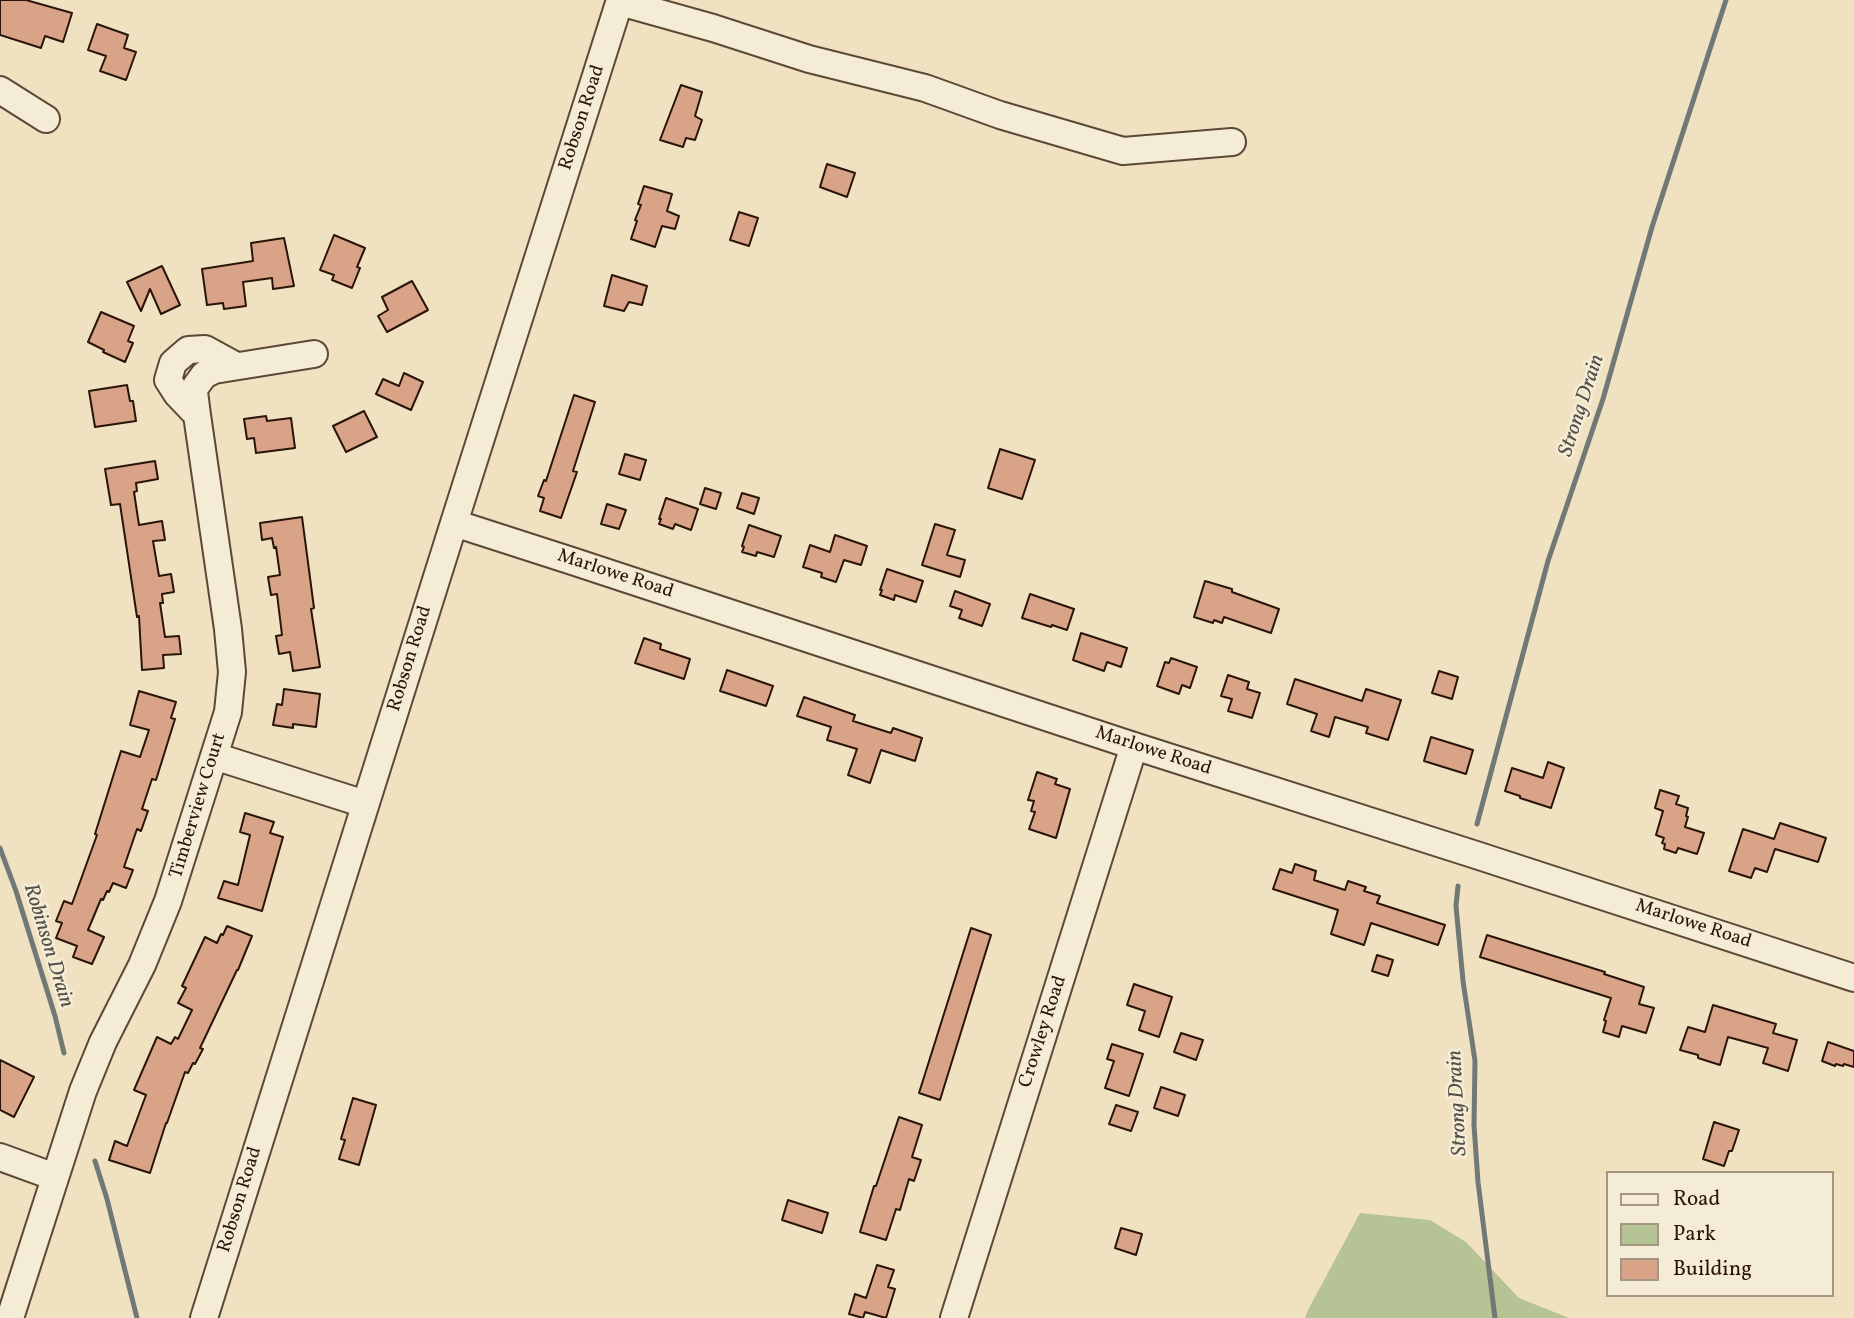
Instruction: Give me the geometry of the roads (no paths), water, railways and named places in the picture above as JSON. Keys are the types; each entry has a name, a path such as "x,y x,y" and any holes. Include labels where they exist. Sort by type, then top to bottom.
{"street":[{"path":"620,1 809,59 925,88 1000,115 1123,151 1232,142"},
{"name":"Robson Road","path":"204,1318 620,1"},
{"path":"0,90 46,119"},
{"name":"Timberview Court","path":"10,1318 86,1082 142,965 168,901 228,712 232,672 228,629 194,392 204,375 214,370 314,354"},
{"name":"Marlowe Road","path":"454,523 1854,978"},
{"name":"Crowley Road","path":"954,1318 1134,746"},
{"path":"214,756 365,804"},
{"path":"0,1157 55,1177"}],"waterway":[{"name":"Strong Drain","path":"1477,824 1548,561 1603,399 1652,227 1726,0"},
{"name":"Robinson Drain","path":"0,848 16,891 64,1053"},
{"name":"Strong Drain","path":"1458,886 1456,906 1463,981 1475,1061 1474,1125 1478,1182 1495,1318"},
{"name":"Robinson Drain","path":"95,1161 137,1318"}]}
